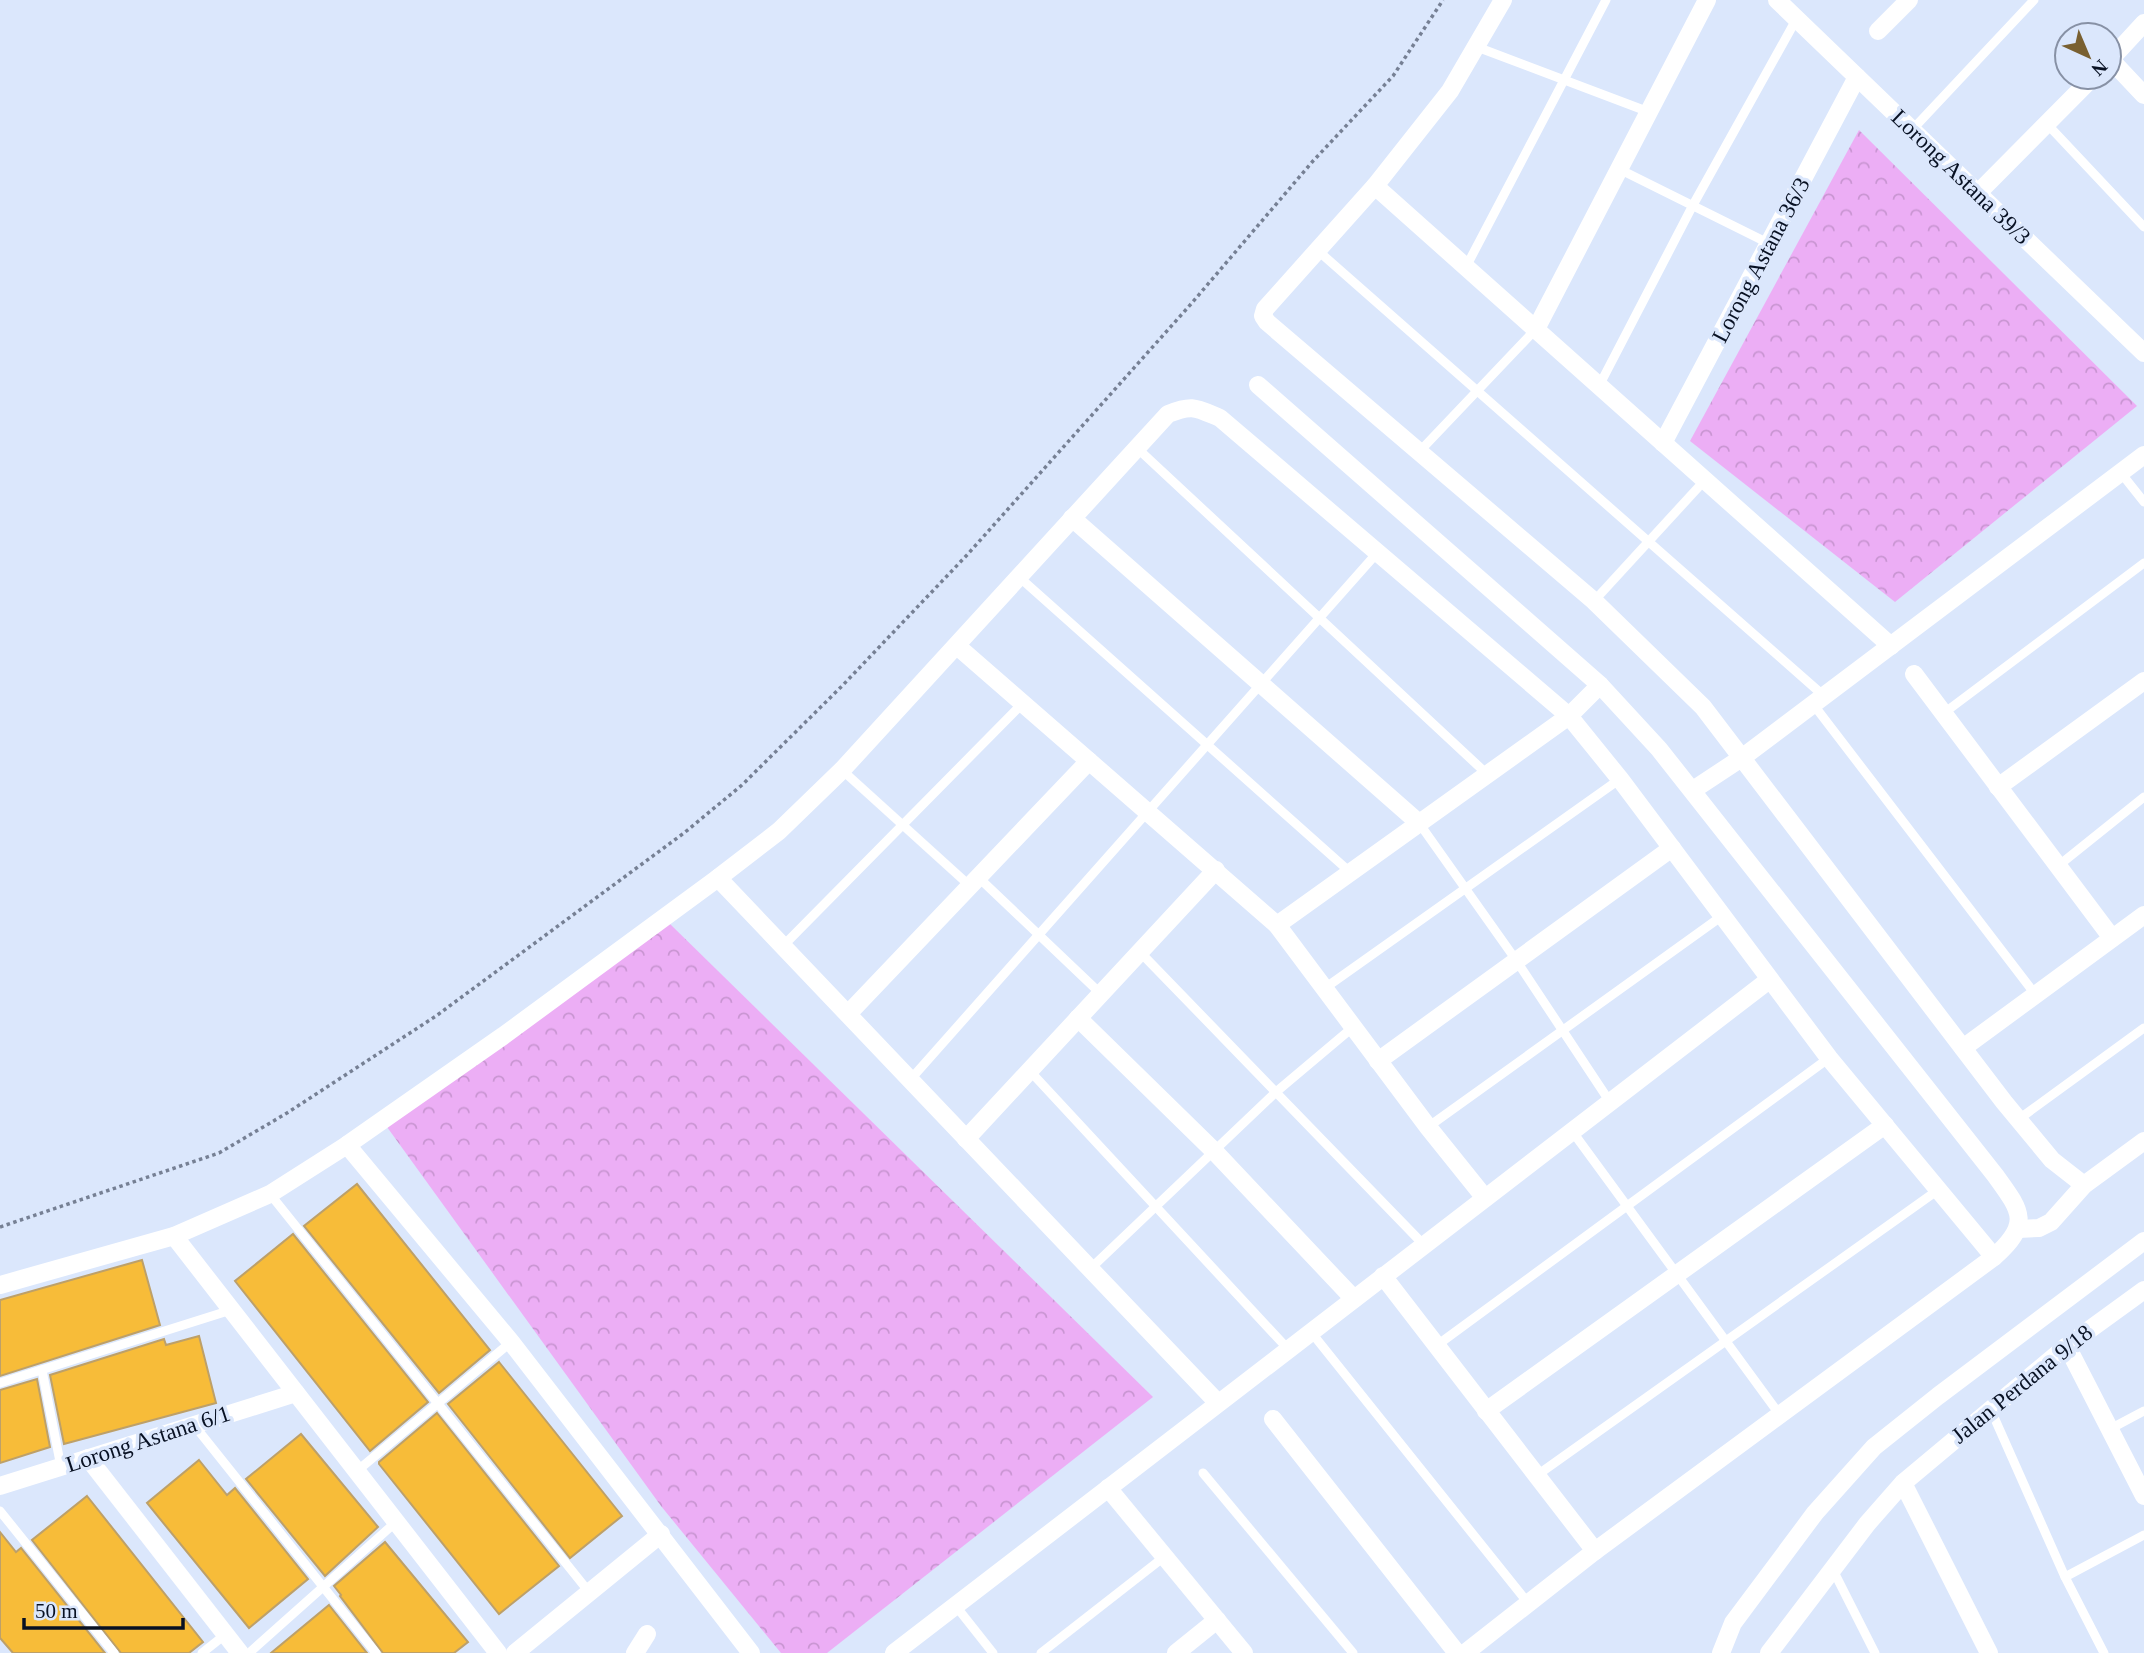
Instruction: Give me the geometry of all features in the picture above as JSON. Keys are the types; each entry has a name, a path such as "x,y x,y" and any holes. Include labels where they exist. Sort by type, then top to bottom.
{"street":[{"path":"1503,0 1450,90 1375,186 1316,249 1265,309 1263,316 1594,601 1703,706 2019,1119 2052,1160 2084,1185"},
{"path":"1536,329 1707,0"},
{"name":"Lorong Astana 39/3","path":"1777,0 2144,354"},
{"path":"1878,32 1909,0"},
{"path":"2123,45 2144,23"},
{"path":"2123,74 2144,95"},
{"name":"Lorong Astana 36/3","path":"1663,443 1857,77"},
{"path":"1978,193 2080,91"},
{"path":"1375,186 1891,646"},
{"path":"1258,384 1600,685 1659,748 1995,1175 2019,1214 2018,1229 2008,1245 1994,1257 1595,1551 1465,1653"},
{"path":"0,1285 174,1236 270,1194 347,1145 503,1036 718,878 779,831 842,770 1168,414 1186,407 1200,409 1220,418 1569,716 1620,779 1829,1058 1994,1257"},
{"path":"1693,790 1743,757 2144,455"},
{"path":"1072,518 1419,823"},
{"path":"957,646 1021,705 1277,925 1428,1127 1485,1198"},
{"path":"1914,674 2112,938"},
{"path":"1998,787 2144,681"},
{"path":"1277,925 1569,716 1600,685"},
{"path":"848,1014 1089,761"},
{"path":"1378,1061 1672,848"},
{"path":"966,1139 1216,870"},
{"path":"718,878 1218,1403"},
{"path":"1963,1048 2144,915"},
{"path":"894,1653 1769,980"},
{"path":"1078,1018 1215,1152 1354,1299"},
{"path":"1486,1411 1885,1125"},
{"path":"2018,1229 2039,1228 2051,1222 2084,1185 2144,1140"},
{"path":"347,1145 511,1342 751,1653"},
{"path":"174,1236 498,1653"},
{"path":"1721,1653 1733,1623 1815,1513 1874,1447 2144,1241"},
{"path":"1383,1276 1595,1551"},
{"name":"Jalan Perdana 9/18","path":"1769,1653 1833,1568 1903,1483 2067,1346 2144,1290"},
{"path":"2067,1346 2144,1496"},
{"name":"Lorong Astana 6/1","path":"0,1486 296,1393"},
{"path":"1273,1419 1457,1653"},
{"path":"88,1458 240,1653"},
{"path":"1903,1483 1989,1653"},
{"path":"1108,1488 1244,1653"},
{"path":"514,1653 661,1534"},
{"path":"1176,1653 1216,1620"},
{"path":"635,1653 647,1634"}],"lane":[{"path":"1466,267 1606,0"},
{"path":"1912,130 2034,0"},
{"path":"1599,386 1693,205 1797,19"},
{"path":"1477,47 1649,113"},
{"path":"2048,125 2144,227"},
{"path":"1619,169 1770,244"},
{"path":"1316,249 1648,541 1819,700 2035,994"},
{"path":"1419,452 1536,329"},
{"path":"1137,448 1487,774"},
{"path":"2121,473 2144,502"},
{"path":"1594,601 1705,480"},
{"path":"910,1080 1377,553"},
{"path":"1944,713 2144,563"},
{"path":"1018,576 1350,872"},
{"path":"783,946 1021,705"},
{"path":"842,770 902,825 1038,934 1101,993"},
{"path":"1325,988 1620,779"},
{"path":"2057,866 2144,797"},
{"path":"1419,823 1516,960 1610,1102"},
{"path":"1428,1127 1721,916"},
{"path":"1140,952 1424,1245"},
{"path":"1090,1269 1276,1092 1352,1027"},
{"path":"2019,1119 2144,1028"},
{"path":"1436,1346 1829,1058"},
{"path":"1029,1070 1288,1349"},
{"path":"1572,1131 1780,1415"},
{"path":"1536,1476 1938,1190"},
{"path":"270,1194 589,1592"},
{"path":"0,1383 231,1310"},
{"path":"1311,1332 1528,1603"},
{"path":"357,1471 511,1342"},
{"path":"42,1370 61,1467"},
{"path":"1990,1408 2066,1577 2104,1653"},
{"path":"2110,1429 2144,1411"},
{"path":"194,1425 376,1653"},
{"path":"1203,1473 1353,1653"},
{"path":"0,1511 114,1653"},
{"path":"250,1653 396,1522"},
{"path":"2066,1577 2144,1535"},
{"path":"1041,1653 1164,1557"},
{"path":"1833,1568 1875,1653"},
{"path":"955,1605 993,1653"},
{"path":"202,1653 226,1634"}],"path":[{"path":"0,1227 219,1153 436,1016 684,833 742,785 842,686 967,555 1191,304 1313,161 1393,76 1443,0"}],"green space":[{"path":"1859,130 2137,406 1895,602 1690,441"},
{"path":"669,923 1153,1397 827,1653 781,1653 661,1506 387,1127"}],"building":[{"path":"357,1184 490,1350 439,1393 304,1226"},
{"path":"293,1234 428,1402 370,1451 235,1281"},
{"path":"142,1260 160,1325 0,1376 0,1300"},
{"path":"199,1336 216,1403 64,1444 50,1375 164,1339 166,1345"},
{"path":"499,1362 622,1516 570,1558 448,1404"},
{"path":"37,1379 50,1447 0,1463 0,1390"},
{"path":"437,1413 559,1566 499,1614 379,1464"},
{"path":"301,1434 378,1527 325,1576 246,1479"},
{"path":"199,1460 227,1495 235,1488 308,1579 249,1628 147,1503"},
{"path":"87,1496 203,1642 189,1653 121,1653 32,1540"},
{"path":"0,1532 16,1552 21,1548 105,1653 13,1653 0,1638"},
{"path":"385,1542 468,1642 454,1653 383,1653 340,1596 334,1586"},
{"path":"329,1605 367,1653 271,1653"}]}
